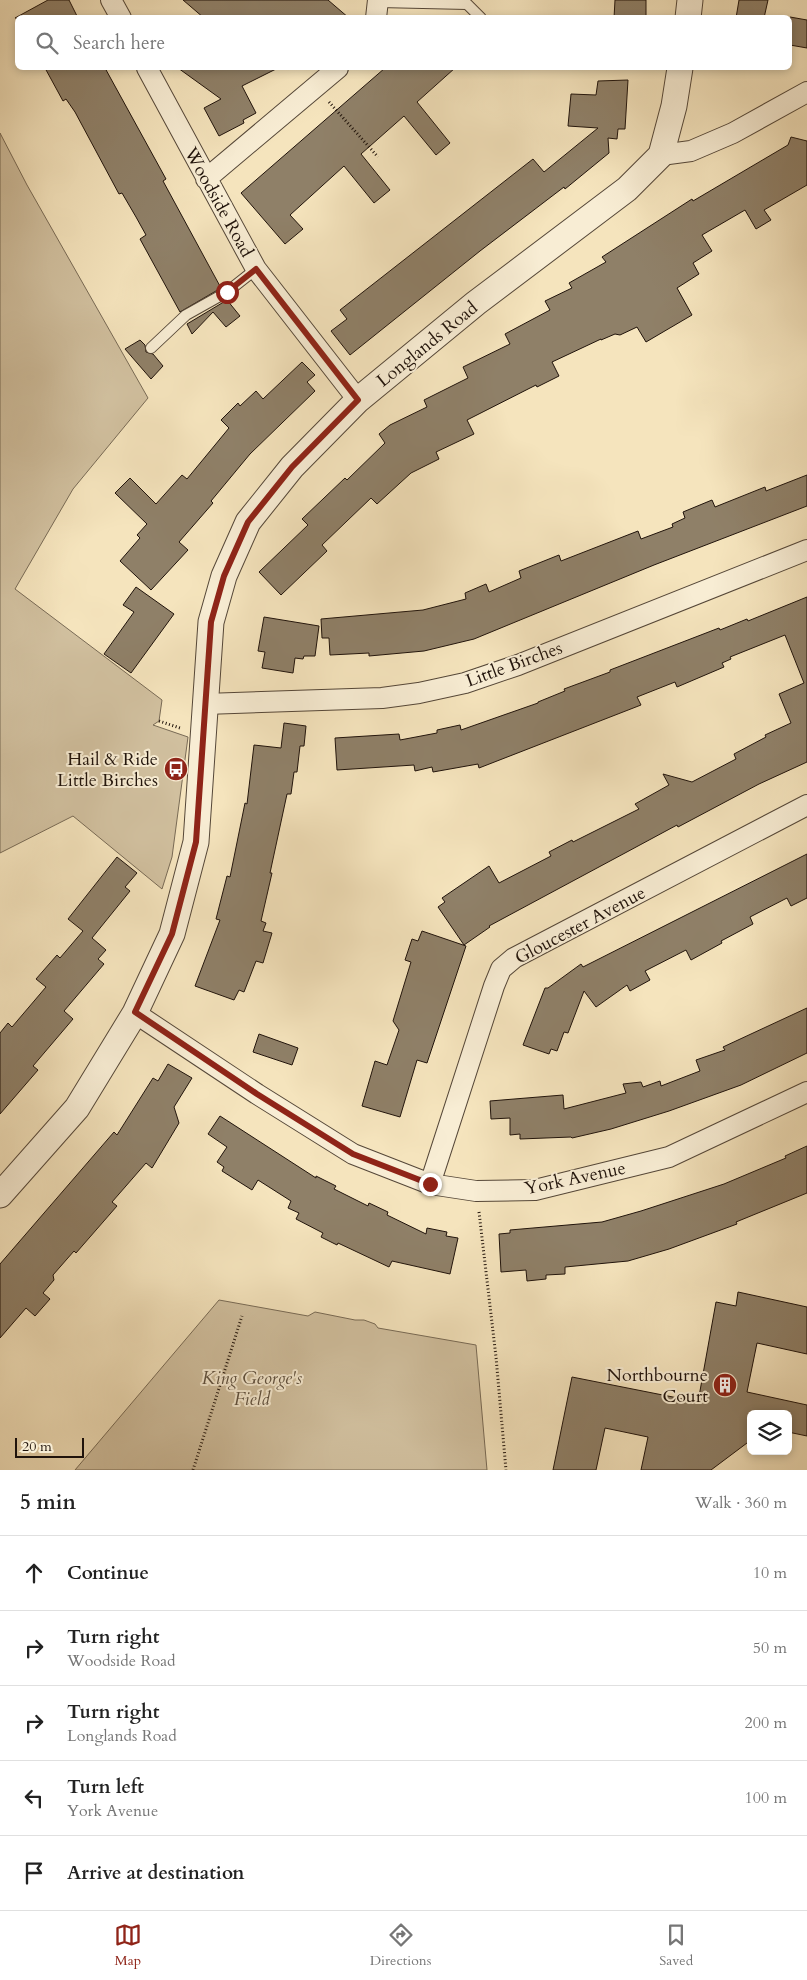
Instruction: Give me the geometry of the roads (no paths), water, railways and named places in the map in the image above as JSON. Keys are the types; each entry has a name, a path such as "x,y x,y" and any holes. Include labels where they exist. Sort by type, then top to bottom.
{"street":[{"path":"111,0 118,15"},
{"path":"688,15 690,0"},
{"name":"Woodside Road","path":"148,70 256,269 358,400"},
{"path":"206,179 336,70"},
{"path":"680,70 674,106 661,155 691,151 733,132 807,92"},
{"name":"Longlands Road","path":"0,1195 77,1108 135,1012 172,934 196,842 211,622 224,576 248,522 292,467 358,400 476,304 627,189 661,155"},
{"name":"Little Birches","path":"205,704 382,698 419,693 465,683 527,661 807,550"},
{"name":"Gloucester Avenue","path":"430,1184 491,994 501,969 514,958 807,806"},
{"name":"York Avenue","path":"135,1012 257,1094 353,1154 430,1184 476,1191 535,1190 669,1157 807,1092"}],"lane":[{"path":"378,6 467,4 478,15"},
{"path":"151,348 186,315 227,292 256,269"}],"place":[{"name":"Hail & Ride Little Birches","path":"176,769"},
{"name":"Northbourne Court","path":"725,1385"}],"park label":[{"name":"King George's Field","path":"252,1388"}]}
